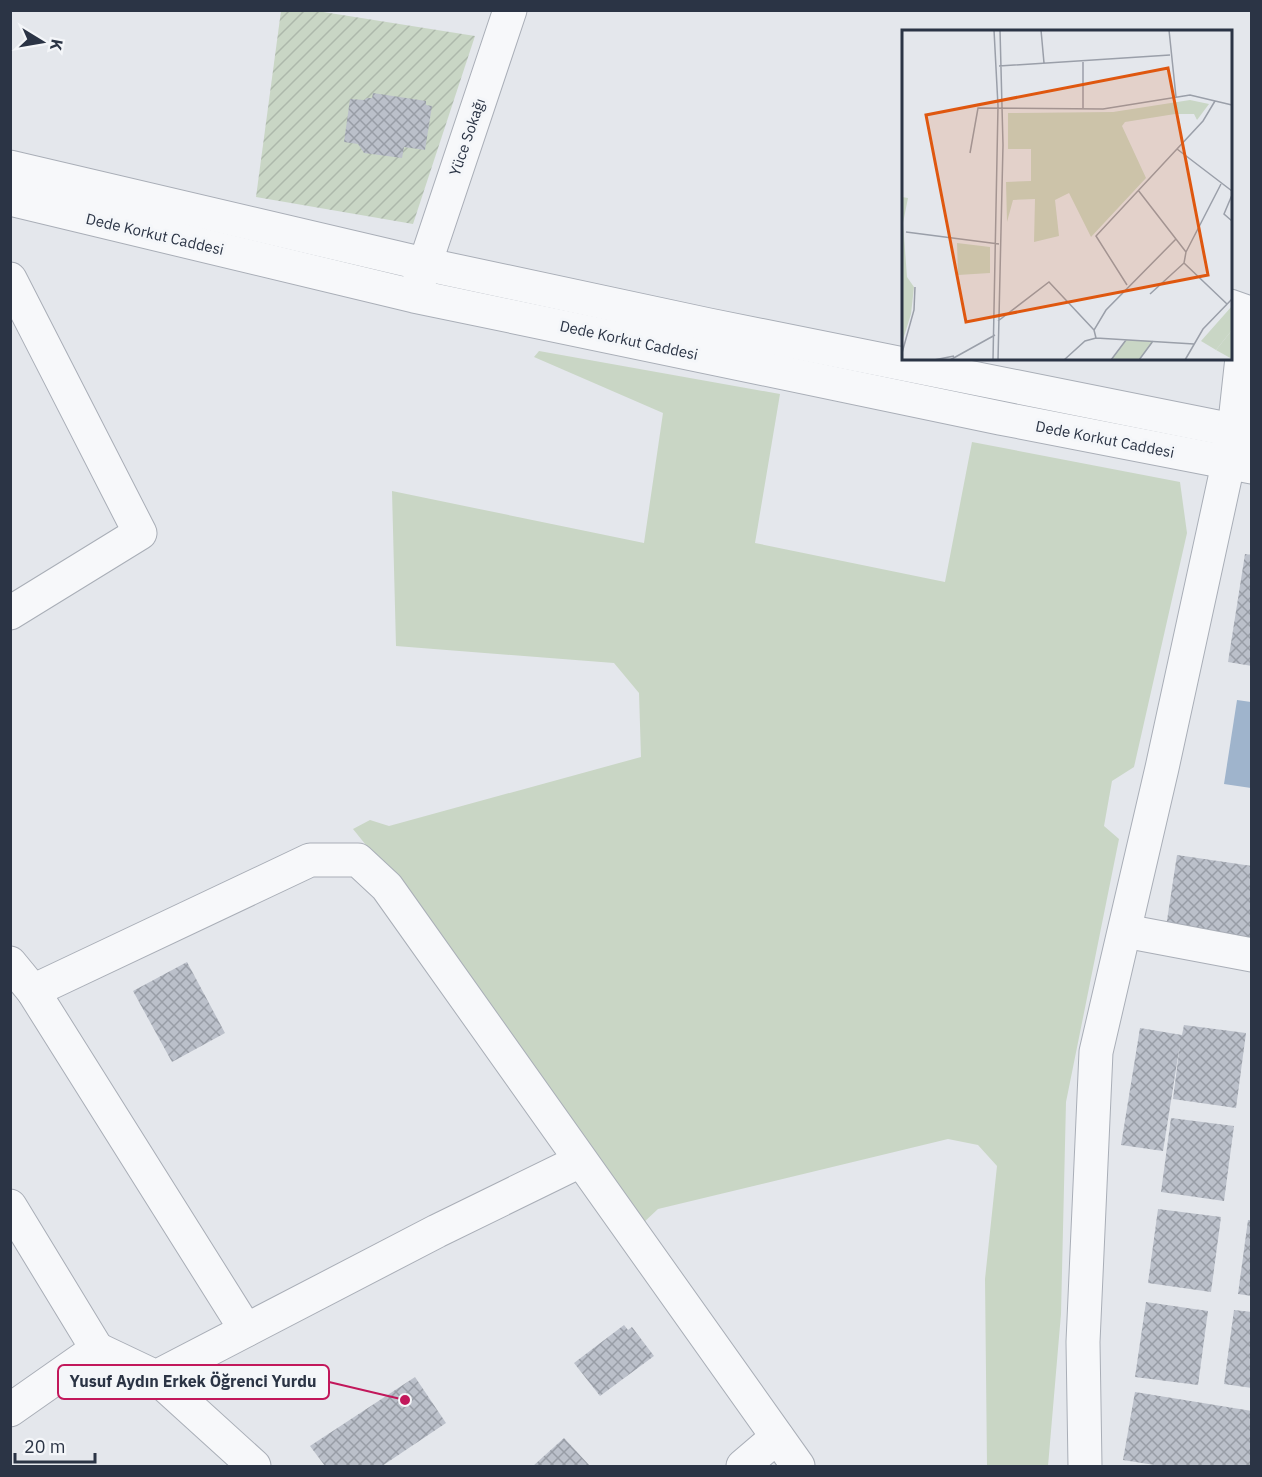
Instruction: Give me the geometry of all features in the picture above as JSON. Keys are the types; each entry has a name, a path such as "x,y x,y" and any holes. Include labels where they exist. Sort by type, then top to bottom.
{"street":[{"name":"Yüce Sokağı","path":"414,296 510,10"},
{"name":"Dede Korkut Caddesi","path":"10,167 424,264 709,325 1243,433"},
{"name":"Dede Korkut Caddesi","path":"10,200 414,296 1240,465"},
{"path":"10,279 140,533 10,614"},
{"path":"1085,1467 1083,1342 1096,1052 1240,465 1247,312 1232,307"},
{"path":"33,991 310,861 358,860 387,887 798,1467"},
{"path":"1125,932 1251,955"},
{"path":"10,963 33,991 246,1330"},
{"path":"156,1377 437,1231 580,1161"},
{"path":"10,1206 97,1349 156,1377 254,1467"},
{"path":"10,1410 97,1349"},
{"path":"743,1467 777,1437"}],"green space":[{"path":"281,11 317,11 475,36 413,224 256,197"},
{"path":"539,351 780,394 755,543 945,582 972,442 1180,482 1187,533 1134,767 1112,781 1104,826 1119,839 1066,1102 1061,1314 1048,1466 987,1466 985,1279 997,1166 978,1145 948,1139 658,1209 643,1223 407,896 353,829 370,820 389,826 641,757 639,693 614,663 396,646 392,491 644,543 663,413 534,357"}],"water":[{"path":"1237,700 1251,702 1251,788 1224,784"}],"building":[{"path":"373,93 426,101 426,105 432,106 425,150 404,147 402,158 364,153 358,144 344,142 350,99 372,98"},
{"path":"1245,554 1252,555 1252,666 1228,662"},
{"path":"1177,855 1252,866 1252,940 1166,927"},
{"path":"187,962 225,1033 172,1062 133,991"},
{"path":"1184,1025 1246,1033 1236,1108 1173,1099 1180,1044 1163,1151 1121,1145 1140,1028 1182,1035"},
{"path":"1171,1118 1234,1126 1224,1201 1161,1192"},
{"path":"1158,1209 1221,1217 1211,1292 1148,1283"},
{"path":"1248,1220 1252,1220 1252,1296 1238,1294"},
{"path":"1146,1302 1208,1311 1198,1385 1135,1377"},
{"path":"1234,1310 1252,1312 1252,1388 1224,1384"},
{"path":"624,1325 628,1330 632,1327 654,1356 600,1396 574,1363"},
{"path":"415,1377 446,1423 382,1466 325,1466 310,1446"},
{"path":"1135,1392 1252,1411 1252,1466 1161,1466 1123,1460"},
{"path":"564,1438 590,1466 533,1466"}],"place":[{"name":"Yusuf Aydın Erkek Öğrenci Yurdu","path":"405,1400"}]}
